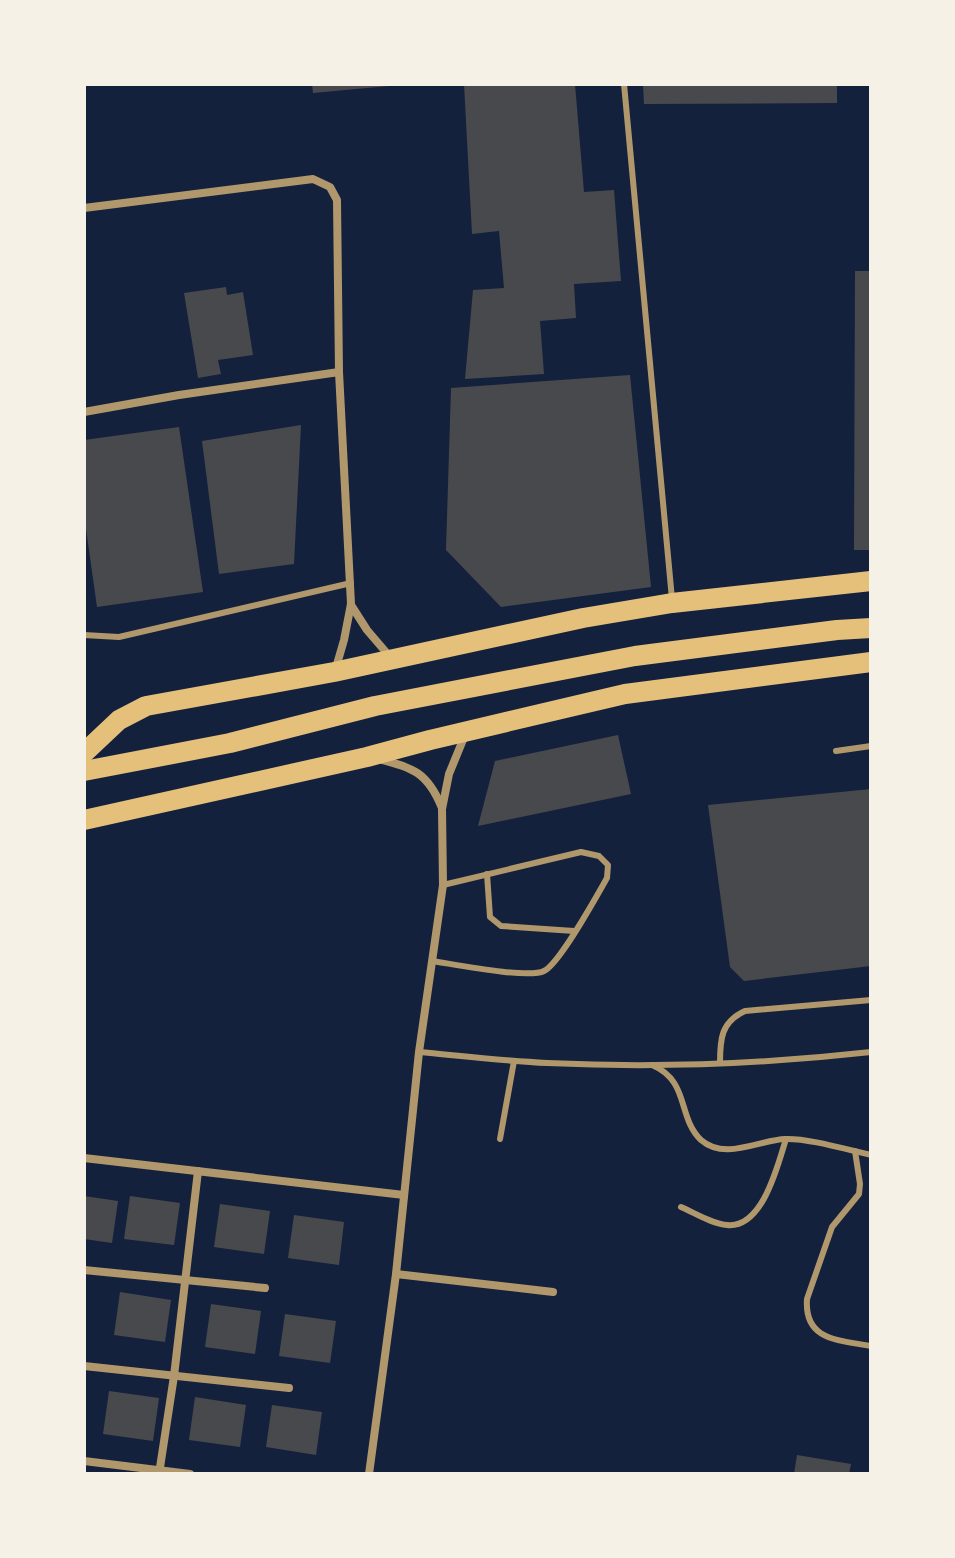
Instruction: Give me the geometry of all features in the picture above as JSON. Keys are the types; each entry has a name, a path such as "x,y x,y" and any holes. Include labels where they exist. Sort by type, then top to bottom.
{"main road":[{"path":"84,753 119,720 146,706 334,672 583,618 672,603 871,581"},
{"path":"84,771 230,743 375,706 635,656 871,628"},
{"path":"84,820 367,757 625,694 871,662"}],"street":[{"path":"84,208 313,179 330,187 337,200 339,372 351,583 351,604 334,672"},
{"path":"84,412 339,372"},
{"path":"351,604 367,630 392,660"},
{"path":"369,1474 396,1274 419,1052 443,885 442,809 449,774 466,733"},
{"path":"367,757 405,765 422,775 435,790 442,809"},
{"path":"84,1158 404,1195"},
{"path":"160,1472 198,1171"},
{"path":"84,1270 265,1288"},
{"path":"396,1274 553,1292"},
{"path":"84,1366 289,1388"},
{"path":"84,1461 190,1474"}],"lane":[{"path":"624,84 672,603"},
{"path":"84,635 119,637 351,583"},
{"path":"836,751 871,746"},
{"path":"432,961 536,974 552,966 607,878 608,865 599,856 581,852 443,885"},
{"path":"487,874 490,917 501,926 574,931"},
{"path":"720,1063 720,1038 724,1029 730,1020 745,1011 871,1000"},
{"path":"419,1052 514,1061 649,1064 720,1063 871,1052"},
{"path":"500,1139 514,1061"},
{"path":"649,1064 664,1070 674,1079 696,1132 709,1145 729,1150 786,1139 871,1155"},
{"path":"681,1207 722,1224 743,1223 756,1212 767,1194 786,1139"},
{"path":"855,1151 859,1194 832,1227 806,1309 808,1319 821,1334 871,1346"}],"building":[{"path":"312,84 389,84 389,86 313,93"},
{"path":"464,84 575,84 584,192 614,190 621,281 574,284 576,318 540,321 544,374 465,379 473,290 504,288 499,231 472,234"},
{"path":"643,84 837,84 837,103 644,104"},
{"path":"855,271 871,271 871,550 854,550"},
{"path":"226,287 227,295 243,292 253,355 218,360 221,374 198,378 184,293"},
{"path":"630,375 651,587 501,607 446,550 451,388"},
{"path":"301,425 294,564 219,574 202,441"},
{"path":"179,427 203,592 97,607 84,515 84,440"},
{"path":"618,735 631,794 478,826 495,761"},
{"path":"871,789 871,966 744,981 730,967 708,805"},
{"path":"84,1196 118,1201 112,1243 84,1239"},
{"path":"130,1196 180,1203 174,1245 124,1239"},
{"path":"220,1204 270,1211 264,1254 214,1247"},
{"path":"294,1215 344,1222 339,1265 288,1258"},
{"path":"120,1292 171,1300 165,1342 114,1335"},
{"path":"211,1304 261,1311 255,1354 205,1347"},
{"path":"285,1314 336,1321 330,1363 279,1356"},
{"path":"109,1391 159,1398 153,1441 103,1434"},
{"path":"195,1397 246,1405 240,1447 189,1440"},
{"path":"272,1405 322,1412 316,1455 266,1447"},
{"path":"797,1455 851,1464 849,1474 794,1474"}]}
